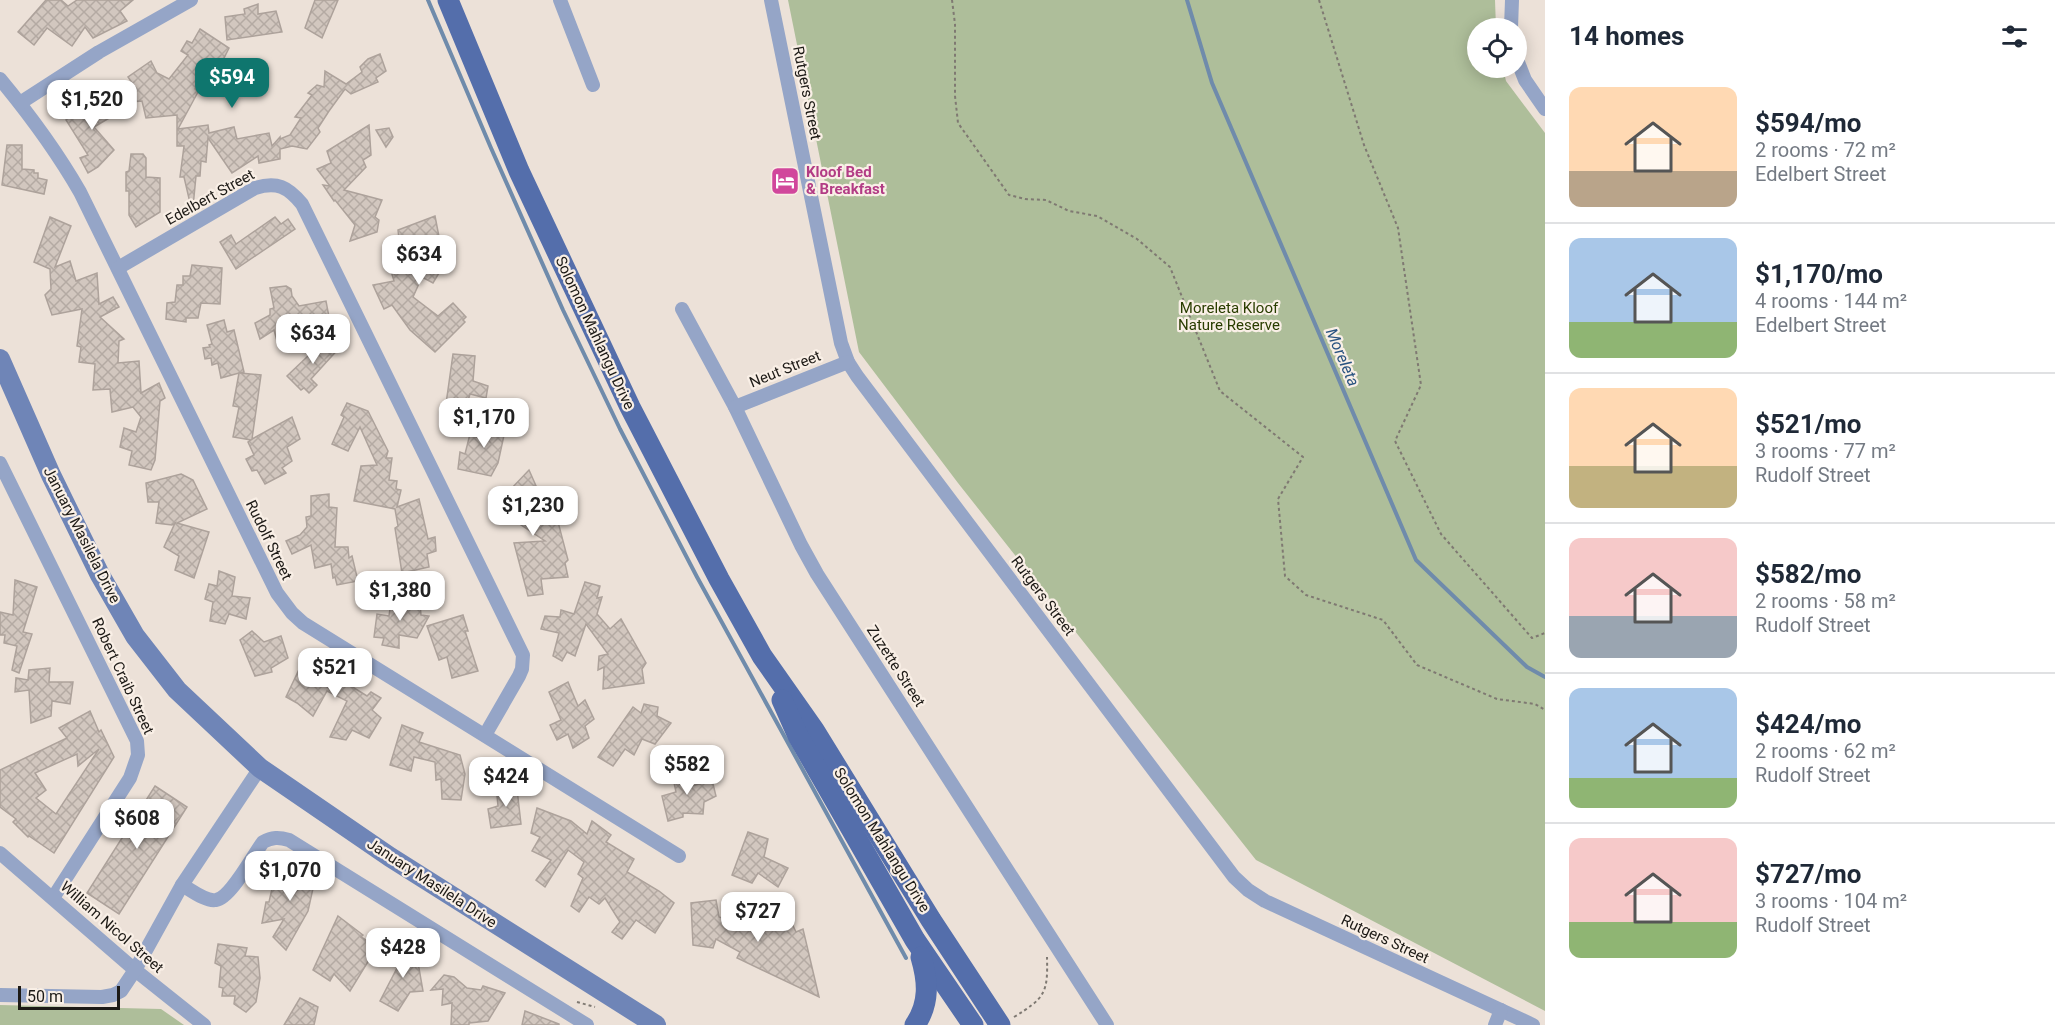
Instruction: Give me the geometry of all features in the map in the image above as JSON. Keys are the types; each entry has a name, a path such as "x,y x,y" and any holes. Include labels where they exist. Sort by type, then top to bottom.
{"main road":[{"name":"Solomon Mahlangu Drive","path":"448,0 519,171 630,407 719,579 762,656 798,736 915,940 988,1022"},
{"name":"January Masilela Drive","path":"0,359 99,574 135,636 177,690 260,768 390,857 656,1025"},
{"name":"Solomon Mahlangu Drive","path":"762,656 814,730 931,920 988,1022"},
{"path":"915,940 927,983 927,996 921,1016 915,1025"}],"street":[{"path":"20,103 99,52 191,0"},
{"path":"560,0 593,85"},
{"name":"Rutgers Street","path":"771,0 841,343 848,362 1234,877 1265,901 1533,1025"},
{"path":"1511,18 1512,0"},
{"path":"1524,78 1545,109"},
{"name":"Rudolf Street","path":"0,79 20,103 70,174 283,603 303,622 679,856"},
{"name":"Edelbert Street","path":"118,268 255,188 268,184 282,187 292,192 302,204 523,655 519,676 485,735"},
{"name":"Zuzette Street","path":"682,309 735,406 817,574 1107,1025"},
{"name":"Neut Street","path":"735,406 848,362"},
{"name":"Robert Craib Street","path":"0,463 137,741 138,755 130,778 53,898"},
{"path":"0,995 79,997 113,995 121,991 182,885 260,768"},
{"path":"182,885 204,897 216,900 227,895 263,842 269,838 278,837 289,840 587,1025"},
{"name":"William Nicol Street","path":"0,853 135,970 204,1025"},
{"path":"1495,1025 1501,1010"}],"path":[{"path":"952,0 956,24 955,96 958,123 1009,195 1025,199 1046,200 1069,211 1097,216 1137,239 1170,267 1220,391 1303,457 1278,499 1285,576 1306,595 1383,620 1416,665 1497,699 1535,704 1545,710"},
{"path":"1319,0 1364,145 1398,228 1421,385 1395,441 1441,534 1532,638 1545,633"},
{"path":"988,1022 1035,1004 1047,983 1047,951"},
{"path":"577,1002 599,1008"}],"green space":[{"name":"Moreleta Kloof Nature Reserve","path":"788,0 1495,0 1496,18 1467,18 1467,78 1505,78 1545,133 1545,1011 1256,860 958,483 859,352"},
{"path":"0,1005 161,1009 184,1025 0,1025"}],"building":[{"path":"46,0 61,0 68,6 77,0 133,0 120,11 127,21 93,38 85,27 72,46 47,28 34,45 18,32"},
{"path":"315,0 338,0 322,38 305,28"},
{"path":"258,4 258,14 276,11 282,32 227,40 225,17 245,14 244,9"},
{"path":"200,29 229,48 224,58 210,74 205,72 195,89 198,92 178,129 208,125 209,133 234,127 237,139 269,133 272,146 280,137 280,139 290,135 301,118 295,117 312,95 308,93 317,85 324,87 325,71 346,84 362,72 360,67 368,59 380,54 386,71 376,78 378,82 351,94 345,89 318,128 320,132 307,149 292,146 280,149 280,159 259,163 258,156 232,173 208,138 206,162 201,161 200,176 196,176 193,207 191,207 184,177 180,177 184,146 177,146 177,115 146,118 142,101 131,102 129,89 135,87 128,77 151,61 157,73 169,79 188,55 181,51 187,41 192,43"},
{"path":"101,93 116,114 94,127 114,150 98,167 88,173 80,158 88,155 66,120"},
{"path":"369,125 371,155 363,160 366,167 344,190 382,200 375,217 379,220 377,232 350,241 355,225 323,185 330,186 317,169 331,163 327,151"},
{"path":"389,128 393,137 386,147 376,130"},
{"path":"7,145 22,145 22,169 34,170 34,173 38,173 38,178 47,180 44,194 2,185"},
{"path":"131,154 143,154 146,158 146,177 160,178 160,212 136,227 129,215 129,191 126,191 126,172 129,171"},
{"path":"435,216 440,242 428,264 442,268 433,283 422,277 413,297 438,316 453,303 466,317 463,320 465,322 435,352 410,330 392,305 384,309 373,285 394,281 391,271 401,257 398,230"},
{"path":"50,217 71,226 55,267 70,261 76,281 97,273 99,304 113,297 119,307 100,317 124,339 119,341 118,363 139,361 141,393 159,383 165,398 160,401 155,460 151,470 129,465 132,451 120,447 124,428 136,432 141,417 133,407 112,412 110,389 93,390 95,364 79,362 81,347 77,346 82,309 52,315 45,295 51,289 50,269 34,262"},
{"path":"275,217 281,224 288,219 295,229 236,269 220,242 231,235 236,244"},
{"path":"192,265 222,268 220,304 201,303 198,318 186,318 186,322 166,319 167,303 175,302 177,285 183,285 183,276 190,276"},
{"path":"286,286 291,289 292,296 299,306 326,301 330,322 316,324 320,328 298,329 300,338 277,341 274,330 260,339 255,323 270,315 270,309 274,308 270,288"},
{"path":"224,320 227,332 234,330 244,372 240,373 261,375 252,439 292,417 300,439 287,447 292,461 282,468 286,473 265,484 257,470 252,471 246,459 254,455 248,442 251,440 233,437 239,407 233,406 239,373 221,378 218,363 212,365 211,358 205,359 203,348 210,347 209,345 212,344 207,325"},
{"path":"329,336 341,346 311,379 317,385 309,393 304,388 301,390 287,376"},
{"path":"453,354 475,356 473,381 488,386 486,398 470,394 464,415 445,411"},
{"path":"347,403 368,411 388,451 386,458 392,458 389,480 397,481 396,489 401,490 397,507 419,499 428,539 435,537 436,551 427,554 429,567 402,573 395,528 398,526 395,509 354,501 361,466 377,465 360,427 348,451 332,444 344,417 341,415"},
{"path":"486,417 501,421 502,426 506,426 498,463 491,476 458,469 460,452 465,454 470,434 481,439"},
{"path":"529,470 537,488 521,506 537,522 557,518 568,560 565,563 568,577 541,579 543,594 528,596 514,543 545,541 512,519 502,522 491,511 498,498 496,494 501,487 510,490"},
{"path":"181,474 193,480 207,509 177,523 209,532 194,578 175,570 179,556 164,547 175,523 172,525 156,523 159,502 148,502 146,483"},
{"path":"329,494 329,507 337,508 335,547 348,547 349,558 352,556 358,581 337,585 335,577 333,578 331,564 315,568 311,545 292,554 286,541 300,535 307,527 306,517 311,516 311,496"},
{"path":"219,571 235,577 232,596 250,598 246,619 229,614 225,624 210,621 213,602 205,599 209,584 217,586"},
{"path":"15,580 37,587 23,632 32,634 19,673 12,670 17,646 4,643 5,635 0,635 0,612 13,615"},
{"path":"585,582 600,586 597,598 602,597 597,614 610,629 621,619 646,663 642,669 644,683 603,689 604,667 598,670 599,656 608,654 586,624 575,656 567,652 562,661 553,656 559,633 541,629 545,616 560,617 561,610 574,614"},
{"path":"392,594 407,594 405,604 420,604 421,615 429,616 417,638 399,635 399,648 382,645 384,638 374,637 377,614 389,616"},
{"path":"463,615 468,631 465,631 478,671 452,678 447,657 439,660 427,626"},
{"path":"252,631 264,642 281,636 288,658 271,668 272,672 255,676 240,640"},
{"path":"303,661 320,672 329,662 344,666 338,678 367,696 371,692 381,698 372,710 381,718 369,738 352,730 346,740 330,737 347,701 327,691 313,716 286,697"},
{"path":"50,668 49,682 73,682 70,704 52,701 51,716 31,723 29,690 15,692 16,678 28,680 29,670"},
{"path":"568,682 578,706 585,700 594,719 585,726 589,738 573,748 568,734 557,740 550,725 561,720 549,692"},
{"path":"644,704 658,707 657,716 671,723 655,744 642,739 634,755 625,749 613,766 598,757 633,707 641,713"},
{"path":"90,711 114,757 54,853 28,837 13,822 16,819 0,807 0,770 67,738 59,728","holes":["99,749 56,814 36,798 46,790 35,773 77,754 78,766"]},
{"path":"402,725 423,733 419,742 460,755 465,774 461,800 442,799 441,779 436,780 435,762 414,757 411,771 390,765"},
{"path":"687,767 692,786 712,780 716,796 704,802 703,814 683,813 683,817 668,821 662,796 676,792 672,773"},
{"path":"519,782 517,789 521,824 491,828 488,809 498,806 497,796 504,795 501,787"},
{"path":"155,786 187,807 119,914 87,893"},
{"path":"537,808 571,821 587,834 592,821 611,835 606,842 634,859 627,872 674,903 655,933 636,920 622,939 612,932 620,922 605,898 599,904 589,897 579,912 571,906 583,878 578,874 584,862 568,850 545,887 536,880 551,860 532,851 540,837 531,833"},
{"path":"748,832 768,839 764,857 788,868 778,887 758,873 752,883 732,875"},
{"path":"285,864 302,864 300,868 308,870 307,875 316,875 308,911 286,950 273,937 284,919 262,923 274,880 284,883"},
{"path":"716,900 719,917 750,927 757,909 779,918 787,913 796,932 803,929 819,997 737,958 740,952 716,939 713,948 693,945 691,903"},
{"path":"338,916 363,935 361,937 377,947 350,991 334,974 330,981 313,970"},
{"path":"218,944 247,948 245,956 258,957 260,978 256,1002 246,1012 234,1004 235,996 222,996 223,988 219,987 221,966 215,963"},
{"path":"391,950 416,951 423,991 410,992 398,1011 380,1001 397,968"},
{"path":"444,975 454,977 467,988 481,990 483,986 505,993 488,1021 469,1023 469,1025 451,1025 452,1003 442,1005 443,989 431,990"},
{"path":"300,998 318,1007 314,1025 284,1025"},
{"path":"525,1011 559,1024 559,1025 522,1025"}],"waterway":[{"path":"428,0 563,310 620,429 697,577 906,958"},
{"name":"Moreleta","path":"1187,0 1212,83 1416,560 1527,667 1545,677"}],"place":[{"name":"Kloof Bed & Breakfast","path":"785,181"}]}
